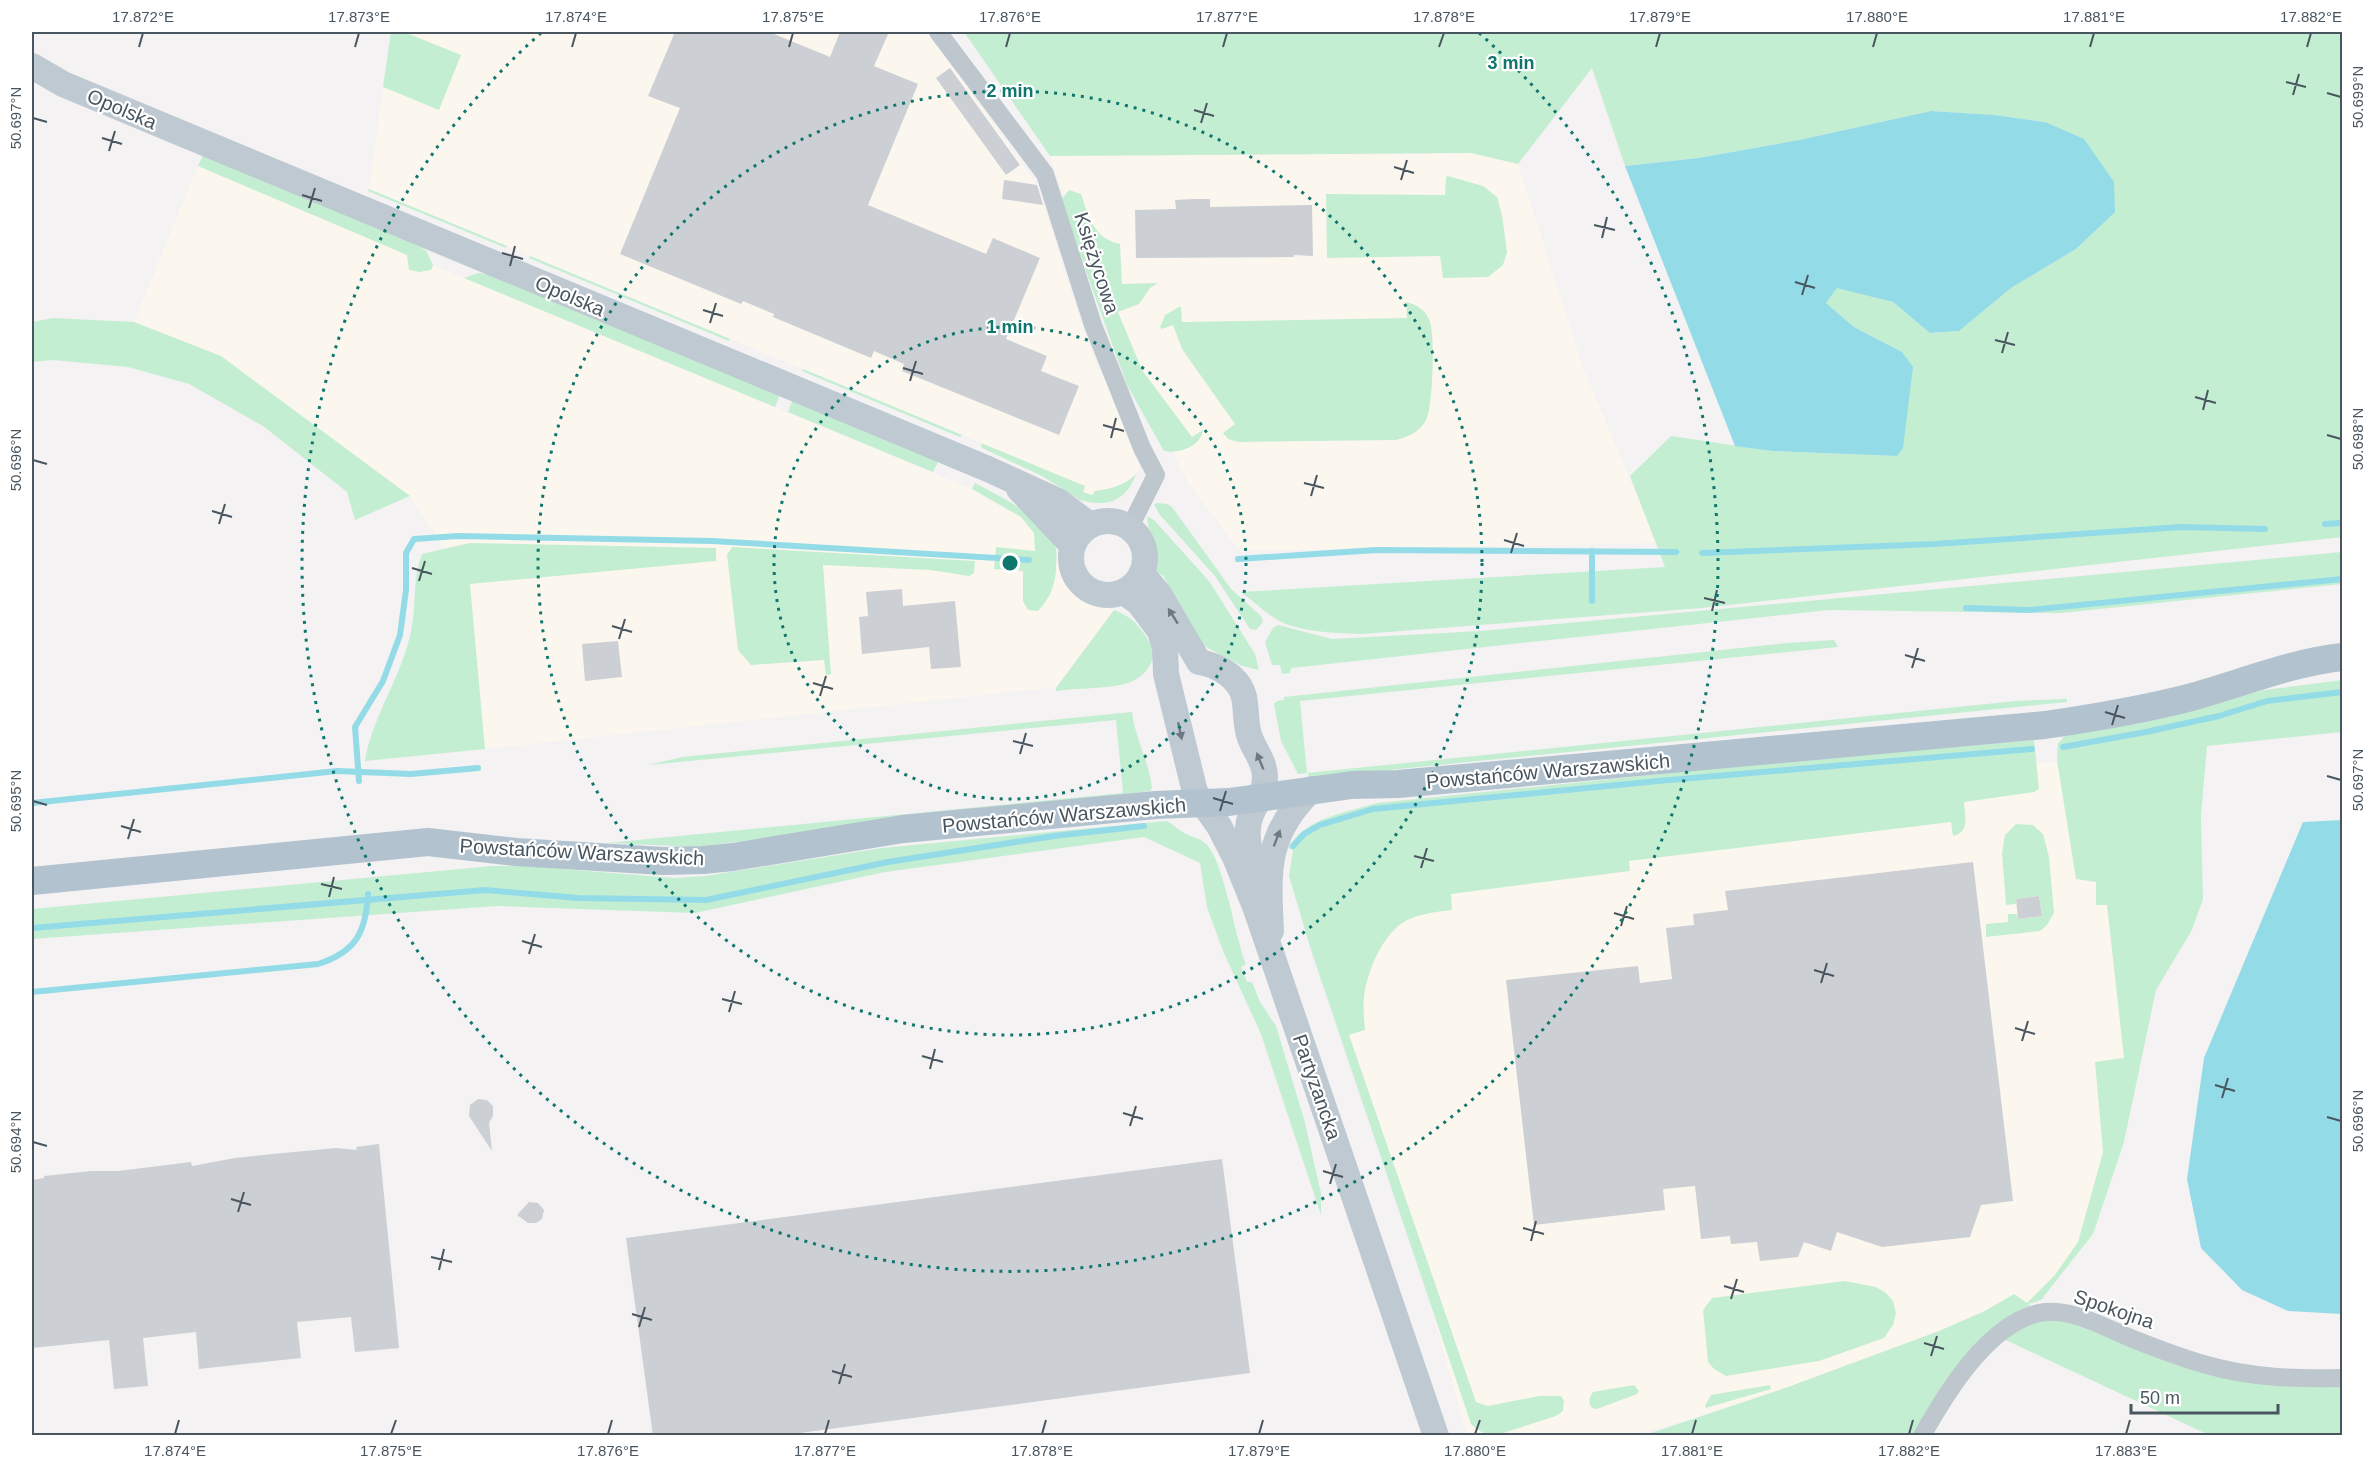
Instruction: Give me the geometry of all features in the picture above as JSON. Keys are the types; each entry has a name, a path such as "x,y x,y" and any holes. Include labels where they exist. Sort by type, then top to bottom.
{"main road":[{"name":"Powstańców Warszawskich","path":"32,881 428,842 516,852 663,861 703,860 903,829 1156,805 1203,803 1256,807 1312,789 1398,784 2045,725 2101,717 2178,700 2294,666 2343,657"}],"street":[{"name":"Księżycowa","path":"938,32 1045,174 1093,325 1142,448 1156,474 1130,527"},
{"name":"Opolska","path":"32,66 63,84 943,449 1058,501 1090,525"},
{"name":"Opolska","path":"1011,481 1072,545"},
{"path":"1110,520 1130,527 1137,535 1145,553 1142,574 1124,592 1104,595 1086,588 1074,574 1070,555 1072,545 1083,530 1090,525 1110,520"},
{"name":"Partyzancka","path":"1142,574 1159,594 1199,662 1221,669 1234,679 1244,697 1249,736 1263,765 1265,775 1248,832 1256,882 1256,909"},
{"name":"Partyzancka","path":"1124,592 1139,603 1160,631 1165,647 1166,674 1189,776 1195,792 1214,817 1235,857 1256,909 1436,1436"},
{"path":"1273,958 1270,881 1275,840 1301,799 1312,789"},
{"name":"Spokojna","path":"1922,1436 1954,1384 1978,1355 2012,1324 2041,1312 2078,1317 2169,1352 2238,1373 2268,1377 2343,1378"}],"shaded area":[{"path":"391,32 927,32 1037,185 1096,364 1105,380 1140,468 1130,481 1095,491 1092,495 1083,492 1084,487 1042,468 369,189"},
{"path":"1471,153 1518,164 1583,368 1657,543 1240,551 1189,484 1115,341 1050,156"},
{"path":"198,166 967,487 1021,517 1034,533 1056,548 1064,576 1074,592 1114,610 1056,687 485,749 469,584 410,496 221,356 134,322"},
{"path":"2207,746 2201,816 2203,899 2192,930 2156,990 2124,1142 2093,1234 2041,1300 2027,1304 1998,1304 1939,1331 1788,1387 1688,1420 1632,1435 1467,1435 1402,1204 1329,981 1469,821"}],"green space":[{"path":"391,32 404,32 461,55 439,110 383,87"},
{"path":"964,32 2342,32 2342,537 1702,608 1362,634 1318,631 1292,626 1271,616 1241,592 1665,567 1630,476 1671,436 1772,451 1897,456 1902,352 1854,327 1826,303 1837,287 1893,302 1930,333 1958,331 2011,288 2076,249 2114,212 2045,122 1995,115 1931,111 1799,140 1698,158 1625,166 1592,68 1518,164 1471,153 1050,156"},
{"path":"204,153 414,242 426,251 433,265 431,270 419,272 409,270 407,255 198,166"},
{"path":"1446,177 1483,186 1497,197 1507,252 1503,265 1488,277 1443,278 1440,256 1327,258 1326,194 1445,195"},
{"path":"369,189 507,246 506,248 368,191"},
{"path":"1069,190 1081,194 1098,232 1120,244 1122,284 1158,283 1150,288 1139,304 1118,312 1142,370 1192,437 1203,430 1198,441 1188,448 1164,451 1127,385 1062,205 1062,199"},
{"path":"530,256 730,339 729,341 529,258"},
{"path":"478,273 494,275 780,395 775,407 464,278"},
{"path":"1406,302 1421,309 1430,322 1432,387 1426,420 1413,433 1396,440 1238,442 1228,439 1223,433 1235,424 1182,349 1173,325 1162,329 1160,327 1165,315 1179,307 1181,307 1182,322 1407,318"},
{"path":"53,318 134,322 221,356 410,496 355,520 347,492 263,426 189,384 128,367 53,360 32,362 32,322"},
{"path":"803,369 962,435 960,437 802,371"},
{"path":"793,399 939,460 933,472 788,412"},
{"path":"981,443 1085,486 1083,492 1092,495 1095,491 1123,484 1136,474 1127,491 1114,500 1099,503 1080,500 1042,476 982,448"},
{"path":"975,483 1009,501 1032,517 1042,526 1055,546 1057,557 1054,581 1049,596 1038,611 1028,610 1023,601 1023,571 994,569 996,547 1035,551 1034,533 1021,517 972,489"},
{"path":"1157,503 1172,507 1231,589 1261,616 1263,622 1256,630 1250,629 1215,576 1160,515 1154,505"},
{"path":"1147,516 1154,520 1209,581 1255,654 1259,670 1242,666 1206,647 1197,639 1163,575 1157,576 1154,542"},
{"path":"470,543 716,548 716,561 470,584 485,749 365,761 374,728 407,648 422,554"},
{"path":"732,547 975,561 974,573 969,576 930,570 823,565 831,674 826,676 824,660 751,665 738,650 727,555"},
{"path":"2342,552 2342,584 2061,613 1828,610 1291,668 1290,673 1282,674 1280,665 1272,665 1265,642 1273,628 1278,625 1332,639 1481,631"},
{"path":"1114,610 1135,623 1150,643 1153,656 1148,668 1138,678 1125,684 1056,691 1056,688"},
{"path":"1834,640 1838,647 1300,701 1307,773 2016,701 2067,699 2067,702 1309,778 1308,773 1298,774 1281,741 1274,704 1284,700 1284,697 1787,643"},
{"path":"2342,680 2342,732 2207,746 2201,816 2203,899 2192,930 2156,990 2124,1142 2093,1234 2041,1300 2028,1304 2041,1312 2205,1365 2342,1378 2342,1435 2209,1435 1997,1336 1922,1435 1642,1436 1788,1387 1939,1331 1983,1312 2014,1294 2027,1303 2055,1275 2078,1242 2103,1152 2095,1062 2124,1058 2107,905 2096,905 2096,882 2076,879 2057,760 2058,744 2065,735 2264,690"},
{"path":"1132,712 1150,778 1152,788 1150,791 695,847 607,843 1123,793 1116,720 648,765 682,757"},
{"path":"2034,740 2039,789 2034,792 1964,802 1964,827 1962,831 1953,836 1951,822 1629,861 1630,871 1451,894 1452,910 1413,917 1394,929 1376,956 1366,987 1365,1030 1349,1035 1476,1402 1488,1406 1539,1396 1561,1396 1564,1401 1563,1411 1556,1416 1497,1435 1486,1434 1474,1427 1471,1424 1311,950 1289,876 1293,850 1288,848 1296,838 1305,829 1327,818 1377,803 1748,765"},
{"path":"1166,821 1206,844 1218,866 1246,964 1241,967 1247,982 1252,982 1260,1002 1276,1026 1304,1119 1321,1193 1321,1215 1261,1034 1223,951 1207,907 1200,863 1144,837 885,872 695,913 497,906 32,939 32,909 492,866 526,866 674,878 705,876 882,848"},
{"path":"2016,824 2033,825 2043,834 2049,857 2054,913 2047,925 2040,931 1986,937 1986,924 2008,922 2008,914 2017,914 2018,919 2042,916 2039,896 2016,899 2016,904 2006,905 2002,853 2005,835"},
{"path":"1845,1281 1876,1287 1893,1301 1896,1313 1893,1325 1884,1338 1819,1361 1726,1376 1714,1369 1708,1362 1703,1310 1712,1298"},
{"path":"1634,1385 1639,1391 1637,1394 1597,1409 1592,1408 1589,1400 1593,1392"},
{"path":"1770,1385 1771,1389 1706,1408 1705,1406 1711,1395"}],"water":[{"path":"1931,111 1995,115 2045,122 2084,139 2114,182 2115,212 2076,249 2011,288 1959,331 1930,333 1893,302 1837,288 1826,303 1854,327 1902,352 1913,367 1903,448 1897,456 1772,451 1735,446 1625,166 1698,158 1799,140"},
{"path":"2342,820 2342,1314 2288,1311 2242,1290 2201,1248 2187,1179 2204,1058 2303,822"}],"building":[{"path":"675,32 769,32 830,57 840,32 889,32 874,66 918,84 868,205 986,254 993,238 1040,258 1006,339 1047,356 1041,371 1079,386 1059,435 902,371 904,364 874,351 871,358 773,317 774,314 743,301 741,304 620,254 680,108 648,96"},
{"path":"950,68 1020,165 1006,175 936,78"},
{"path":"1004,180 1037,185 1043,205 1002,199"},
{"path":"1210,199 1210,207 1312,205 1313,256 1136,258 1135,210 1176,209 1175,200"},
{"path":"902,589 903,606 955,601 961,667 931,669 929,647 862,654 859,617 868,616 866,592"},
{"path":"618,641 622,677 585,681 582,644"},
{"path":"1973,862 2013,1201 1981,1205 1970,1237 1882,1247 1837,1232 1831,1251 1804,1242 1798,1257 1760,1261 1757,1242 1731,1244 1730,1236 1701,1239 1695,1186 1663,1189 1665,1210 1534,1225 1506,980 1638,966 1640,983 1672,979 1666,928 1694,925 1693,914 1728,910 1725,891"},
{"path":"2039,896 2042,916 2018,919 2016,899"},
{"path":"478,1099 487,1100 493,1106 493,1116 489,1123 492,1151 469,1116 470,1105"},
{"path":"379,1144 399,1348 355,1352 351,1317 297,1322 301,1358 199,1369 196,1332 143,1338 148,1386 114,1389 109,1340 32,1348 32,1180 44,1178 44,1176 91,1171 118,1171 191,1162 192,1166 235,1158 336,1148 357,1150 356,1147"},
{"path":"1222,1159 1250,1373 777,1436 653,1436 626,1238"},
{"path":"529,1202 538,1203 544,1210 542,1219 536,1223 528,1223 517,1215"}],"waterway":[{"path":"2325,524 2342,523"},
{"path":"1702,553 1935,544 2181,527 2265,529"},
{"path":"359,781 355,727 383,681 400,635 406,590 406,553 414,539 458,536 712,541 1029,560"},
{"path":"1238,559 1376,550 1676,552"},
{"path":"1592,551 1592,601"},
{"path":"1966,608 2029,610 2342,579"},
{"path":"2063,747 2219,716 2267,701 2342,692"},
{"path":"1293,846 1304,834 1320,825 1373,809 1658,781 2032,749"},
{"path":"32,803 337,771 411,774 478,768"},
{"path":"32,928 485,890 578,898 706,900 888,862 1054,836 1144,826"},
{"path":"32,992 318,964 342,953 356,939 365,919 368,894"}]}
